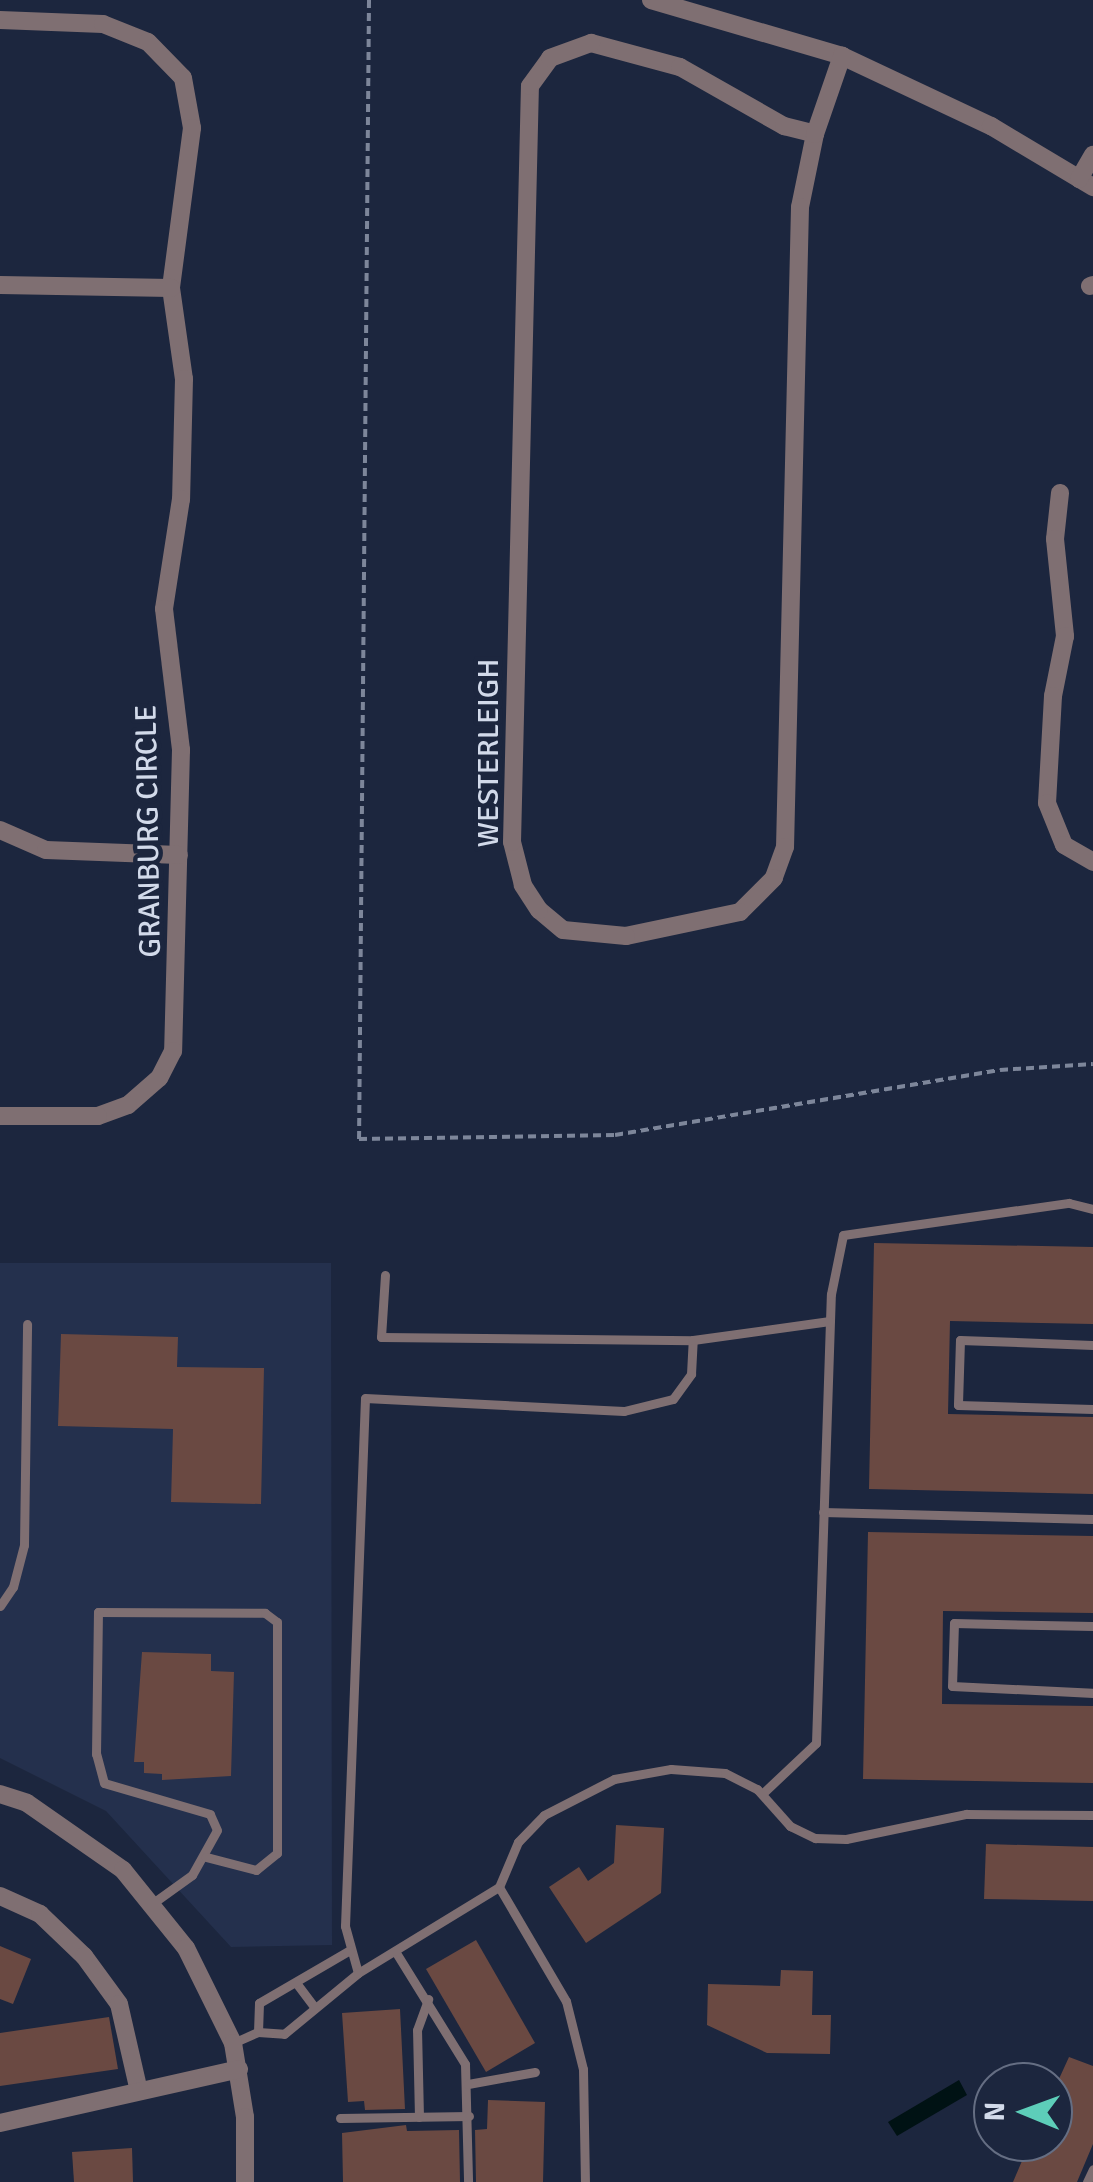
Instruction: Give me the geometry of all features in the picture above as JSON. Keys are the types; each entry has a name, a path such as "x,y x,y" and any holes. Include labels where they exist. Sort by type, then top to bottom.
{"street":[{"path":"651,0 842,56 991,126 1086,183 1093,155"},
{"name":"GRANBURG CIRCLE","path":"0,20 103,24 148,42 174,62 189,99 192,128 171,288 183,419 181,498 164,609 180,720 179,1021 159,1078 128,1105 98,1116 0,1116"},
{"name":"WESTERLEIGH","path":"815,134 784,126 680,67 591,44 550,58 530,86 512,842 522,885 563,930 626,936 726,918 760,896 786,846 800,207 815,134 842,56"},
{"path":"0,285 171,288"},
{"path":"1060,493 1055,539 1065,636 1053,696 1047,803 1064,844 1093,862"},
{"path":"0,830 46,850 179,855"},
{"path":"0,1794 26,1803 86,1842 153,1903 186,1948 233,2043 245,2182"},
{"path":"0,1896 40,1914 84,1956 119,2004 139,2091"},
{"path":"0,2123 238,2069"}],"lane":[{"path":"762,1794 816,1743 830,1321 843,1235 1070,1203 1093,1209"},
{"path":"385,1275 381,1338 692,1340 830,1321"},
{"path":"0,1606 13,1587 24,1545 28,1324"},
{"path":"358,1973 345,1926 365,1398 624,1410 674,1398 690,1374 692,1340"},
{"path":"1093,1345 960,1340 958,1405 1093,1409"},
{"path":"824,1512 1093,1519"},
{"path":"153,1903 206,1857 217,1830 210,1814 104,1783 96,1754 98,1612 265,1613 276,1622 277,1853 256,1870 206,1857"},
{"path":"1093,1626 954,1623 952,1686 1093,1693"},
{"path":"233,2043 258,2032 284,2034 358,1973 499,1886 510,1856 538,1820 614,1779 671,1769 725,1773 762,1794 790,1826 815,1838 846,1839 966,1814 1093,1816"},
{"path":"499,1886 566,2001 583,2069 585,2182"},
{"path":"258,2032 259,2004 350,1950"},
{"path":"396,1951 465,2064 468,2182"},
{"path":"297,1984 315,2008"},
{"path":"418,2117 416,2030 428,1998"},
{"path":"468,2084 535,2072"},
{"path":"340,2118 469,2116"},
{"path":"1088,2182 1093,2169"}],"shaded area":[{"path":"0,1263 331,1263 332,1945 231,1947 106,1811 0,1758"},
{"path":"959,2080 967,2095 897,2136 888,2122"}],"building":[{"path":"874,1243 1093,1247 1093,1324 950,1321 948,1414 1093,1417 1093,1494 869,1489"},
{"path":"61,1334 178,1337 177,1367 264,1368 261,1504 171,1502 173,1429 58,1426"},
{"path":"868,1532 1093,1536 1093,1613 943,1611 942,1704 1093,1706 1093,1783 863,1779"},
{"path":"142,1652 211,1654 211,1671 234,1672 231,1776 162,1780 162,1774 144,1773 144,1762 134,1762"},
{"path":"616,1825 664,1828 661,1893 586,1943 549,1887 579,1867 588,1881 614,1863"},
{"path":"986,1844 1093,1847 1093,1901 984,1899"},
{"path":"476,1940 535,2043 486,2072 426,1969"},
{"path":"0,1946 31,1959 13,2004 0,1999"},
{"path":"781,1970 813,1971 812,2015 831,2015 830,2054 767,2053 707,2025 708,1984 780,1986"},
{"path":"400,2009 405,2109 365,2110 364,2101 348,2102 342,2013"},
{"path":"109,2017 118,2069 0,2086 0,2033"},
{"path":"1069,2057 1093,2066 1093,2144 1077,2182 1013,2182 1022,2162 1073,2162 1073,2062 1067,2062"},
{"path":"488,2100 545,2102 543,2182 476,2182 475,2130 487,2129"},
{"path":"406,2125 407,2131 459,2130 460,2182 343,2182 342,2133"},
{"path":"132,2148 133,2182 74,2182 72,2152"}]}
